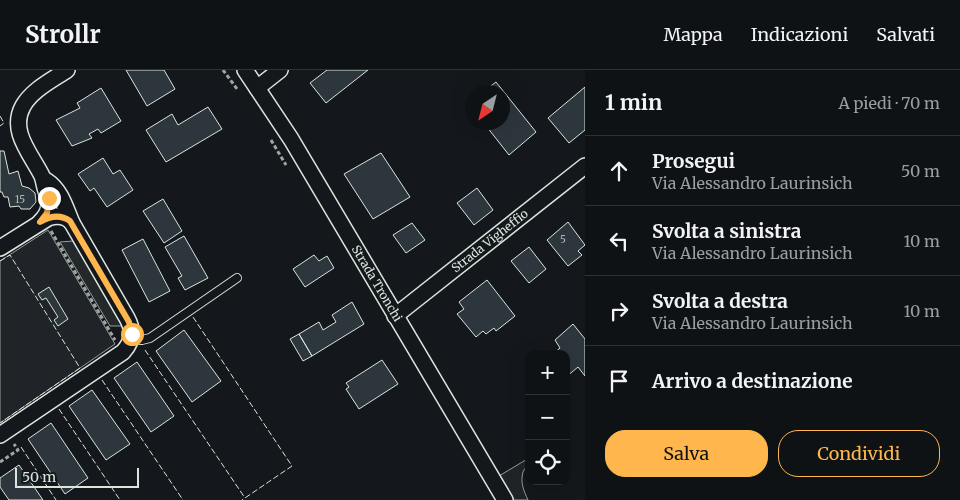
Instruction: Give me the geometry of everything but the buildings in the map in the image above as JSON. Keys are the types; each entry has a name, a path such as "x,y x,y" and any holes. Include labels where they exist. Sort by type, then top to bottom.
{"street":[{"path":"44,224 50,202 42,177 20,137 18,124 20,112 30,96 67,70"},
{"name":"Strada Tronchi","path":"244,70 295,146 505,500"},
{"path":"257,88 280,70"},
{"name":"Strada Vigheffio","path":"395,316 585,166"},
{"path":"42,177 53,185 68,211 72,223"},
{"path":"0,248 44,224 51,216 68,218 129,322 132,331 125,342 123,352 6,437"}],"lane":[{"path":"125,342 150,338 237,278"}],"path":[{"path":"44,224 125,342"},
{"path":"0,462 18,450 6,437"}],"shaded area":[{"path":"48,230 115,344 0,423 0,261"},
{"path":"73,241 122,326 110,326 60,242"},
{"path":"525,460 522,483 528,500 513,500 499,476"}],"fence":[{"path":"0,116 4,123 0,126"},
{"path":"0,261 10,255 80,368 0,423"},
{"path":"193,317 292,466 242,500"},
{"path":"145,350 245,498"},
{"path":"102,380 183,500"},
{"path":"59,409 120,500"},
{"path":"21,447 56,500"}],"route":[{"path":"49,198 50,202 46,216 40,222 51,216 68,218 129,322 132,334"}]}
